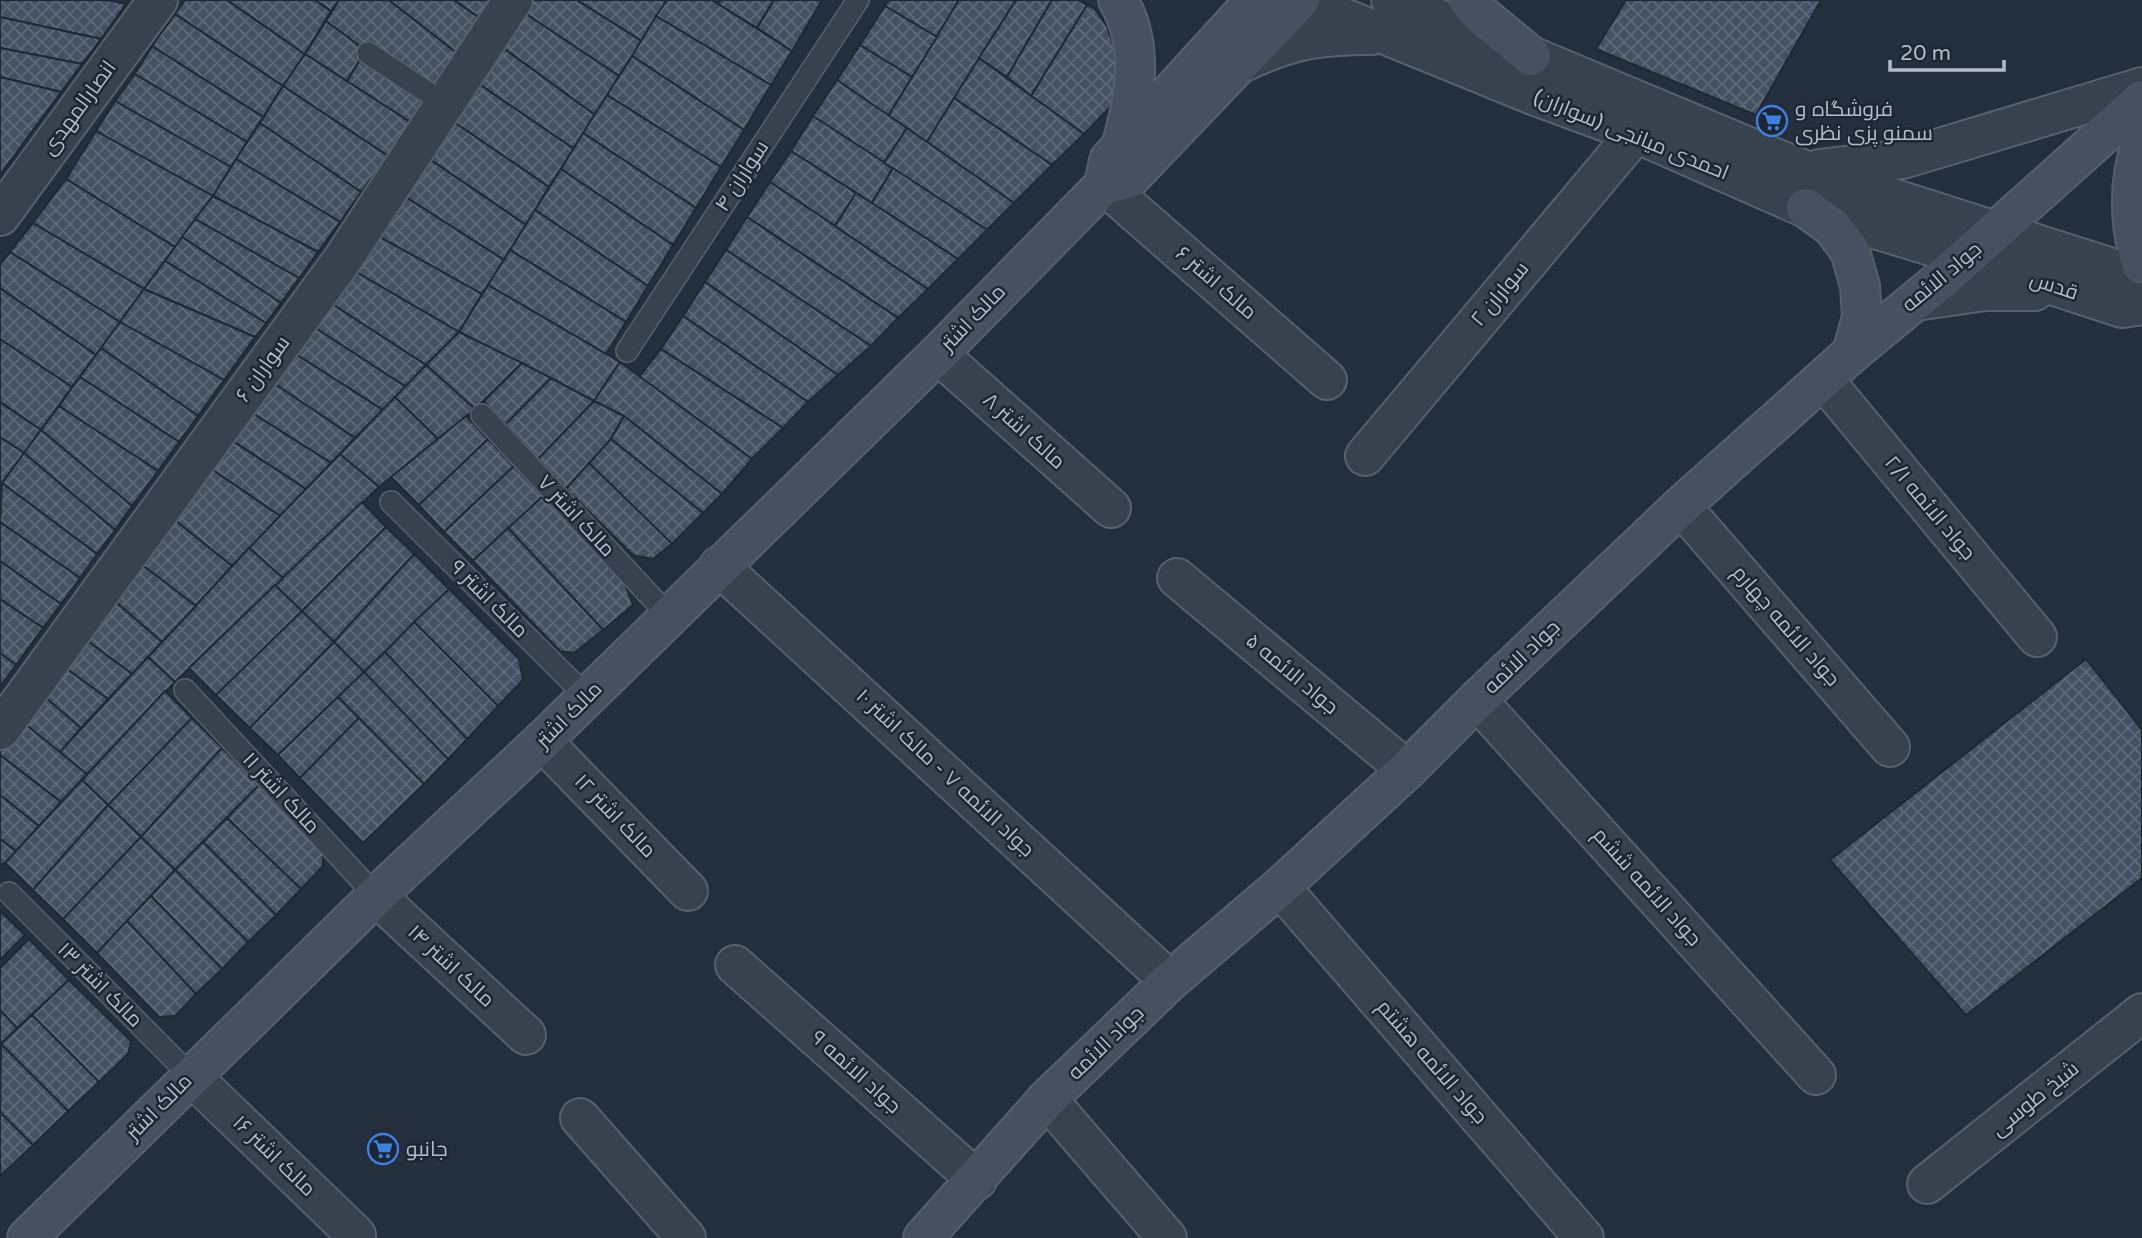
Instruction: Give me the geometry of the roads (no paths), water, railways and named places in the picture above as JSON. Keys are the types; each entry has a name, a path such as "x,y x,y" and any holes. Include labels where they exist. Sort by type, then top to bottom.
{"main road":[{"path":"1118,0 1135,42 1136,72 1131,112 1123,142"},
{"name":"مالک اشتر","path":"1104,185 1109,159 1255,0"},
{"name":"مالک اشتر","path":"27,1238 376,896 542,741 938,354 1104,185 1130,178 1300,0"},
{"path":"1468,0 1479,13 1531,56"},
{"name":"جواد الائمه","path":"923,1238 1047,1099 1170,981 1280,887 1407,770 1681,506 1823,379 1998,230 2142,100"},
{"path":"2142,142 2134,163 2132,206 2137,249 2142,265"},
{"path":"1806,208 1832,227 1850,251 1860,286 1862,317 1853,353"}],"street":[{"name":"انصارالمهدی","path":"0,216 158,0"},
{"name":"سواران ۶","path":"0,730 343,259 513,0"},
{"name":"احمدی میانجی (سواران)","path":"1300,0 1387,17 1531,56 1804,170 1998,230"},
{"name":"احمدی میانجی (سواران)","path":"1387,17 1533,95 1636,133 1806,208 1967,257"},
{"path":"1239,64 1304,39 1342,35 1387,17"},
{"path":"1804,170 1903,159 2142,87"},
{"name":"سواران ۲","path":"1365,456 1636,133"},
{"name":"مالک اشتر ۶","path":"1104,185 1327,380"},
{"name":"قدس","path":"1998,230 2134,275 2142,285"},
{"name":"قدس","path":"1967,257 2122,308 2142,305"},
{"path":"1916,301 1985,290 2081,294"},
{"name":"مالک اشتر ۸","path":"938,354 1111,508"},
{"name":"جواد الائمه ۲/۱","path":"1823,379 2037,637"},
{"name":"جواد الائمه چهارم","path":"1681,506 1890,747"},
{"name":"جواد الائمه ۷ - مالک اشتر ۱۰","path":"719,566 1170,981"},
{"name":"جواد الائمه ۵","path":"1177,579 1407,770"},
{"name":"جواد الائمه ششم","path":"1477,700 1816,1075"},
{"name":"مالک اشتر ۱۲","path":"542,741 688,891"},
{"name":"جواد الائمه هشتم","path":"1280,887 1584,1238"},
{"name":"مالک اشتر ۱۴","path":"376,896 526,1035"},
{"name":"جواد الائمه ۹","path":"735,965 977,1180"},
{"name":"شیخ طوسی","path":"1927,1184 2142,1013"},
{"name":"مالک اشتر ۱۶","path":"191,1076 356,1236"},
{"path":"1047,1099 1167,1238"},
{"path":"580,1118 686,1238"}],"lane":[{"name":"سواران ۴","path":"627,351 858,0"},
{"path":"368,53 445,104"},
{"name":"مالک اشتر ۷","path":"482,415 669,616"},
{"name":"مالک اشتر ۹","path":"391,502 587,697"},
{"name":"مالک اشتر ۱۱","path":"185,690 376,896"},
{"name":"مالک اشتر ۱۳","path":"9,893 191,1076"}],"place":[{"name":"فروشگاه و سمنو پزی نظری","path":"1772,121"},
{"name":"جانبو","path":"383,1149"}]}
